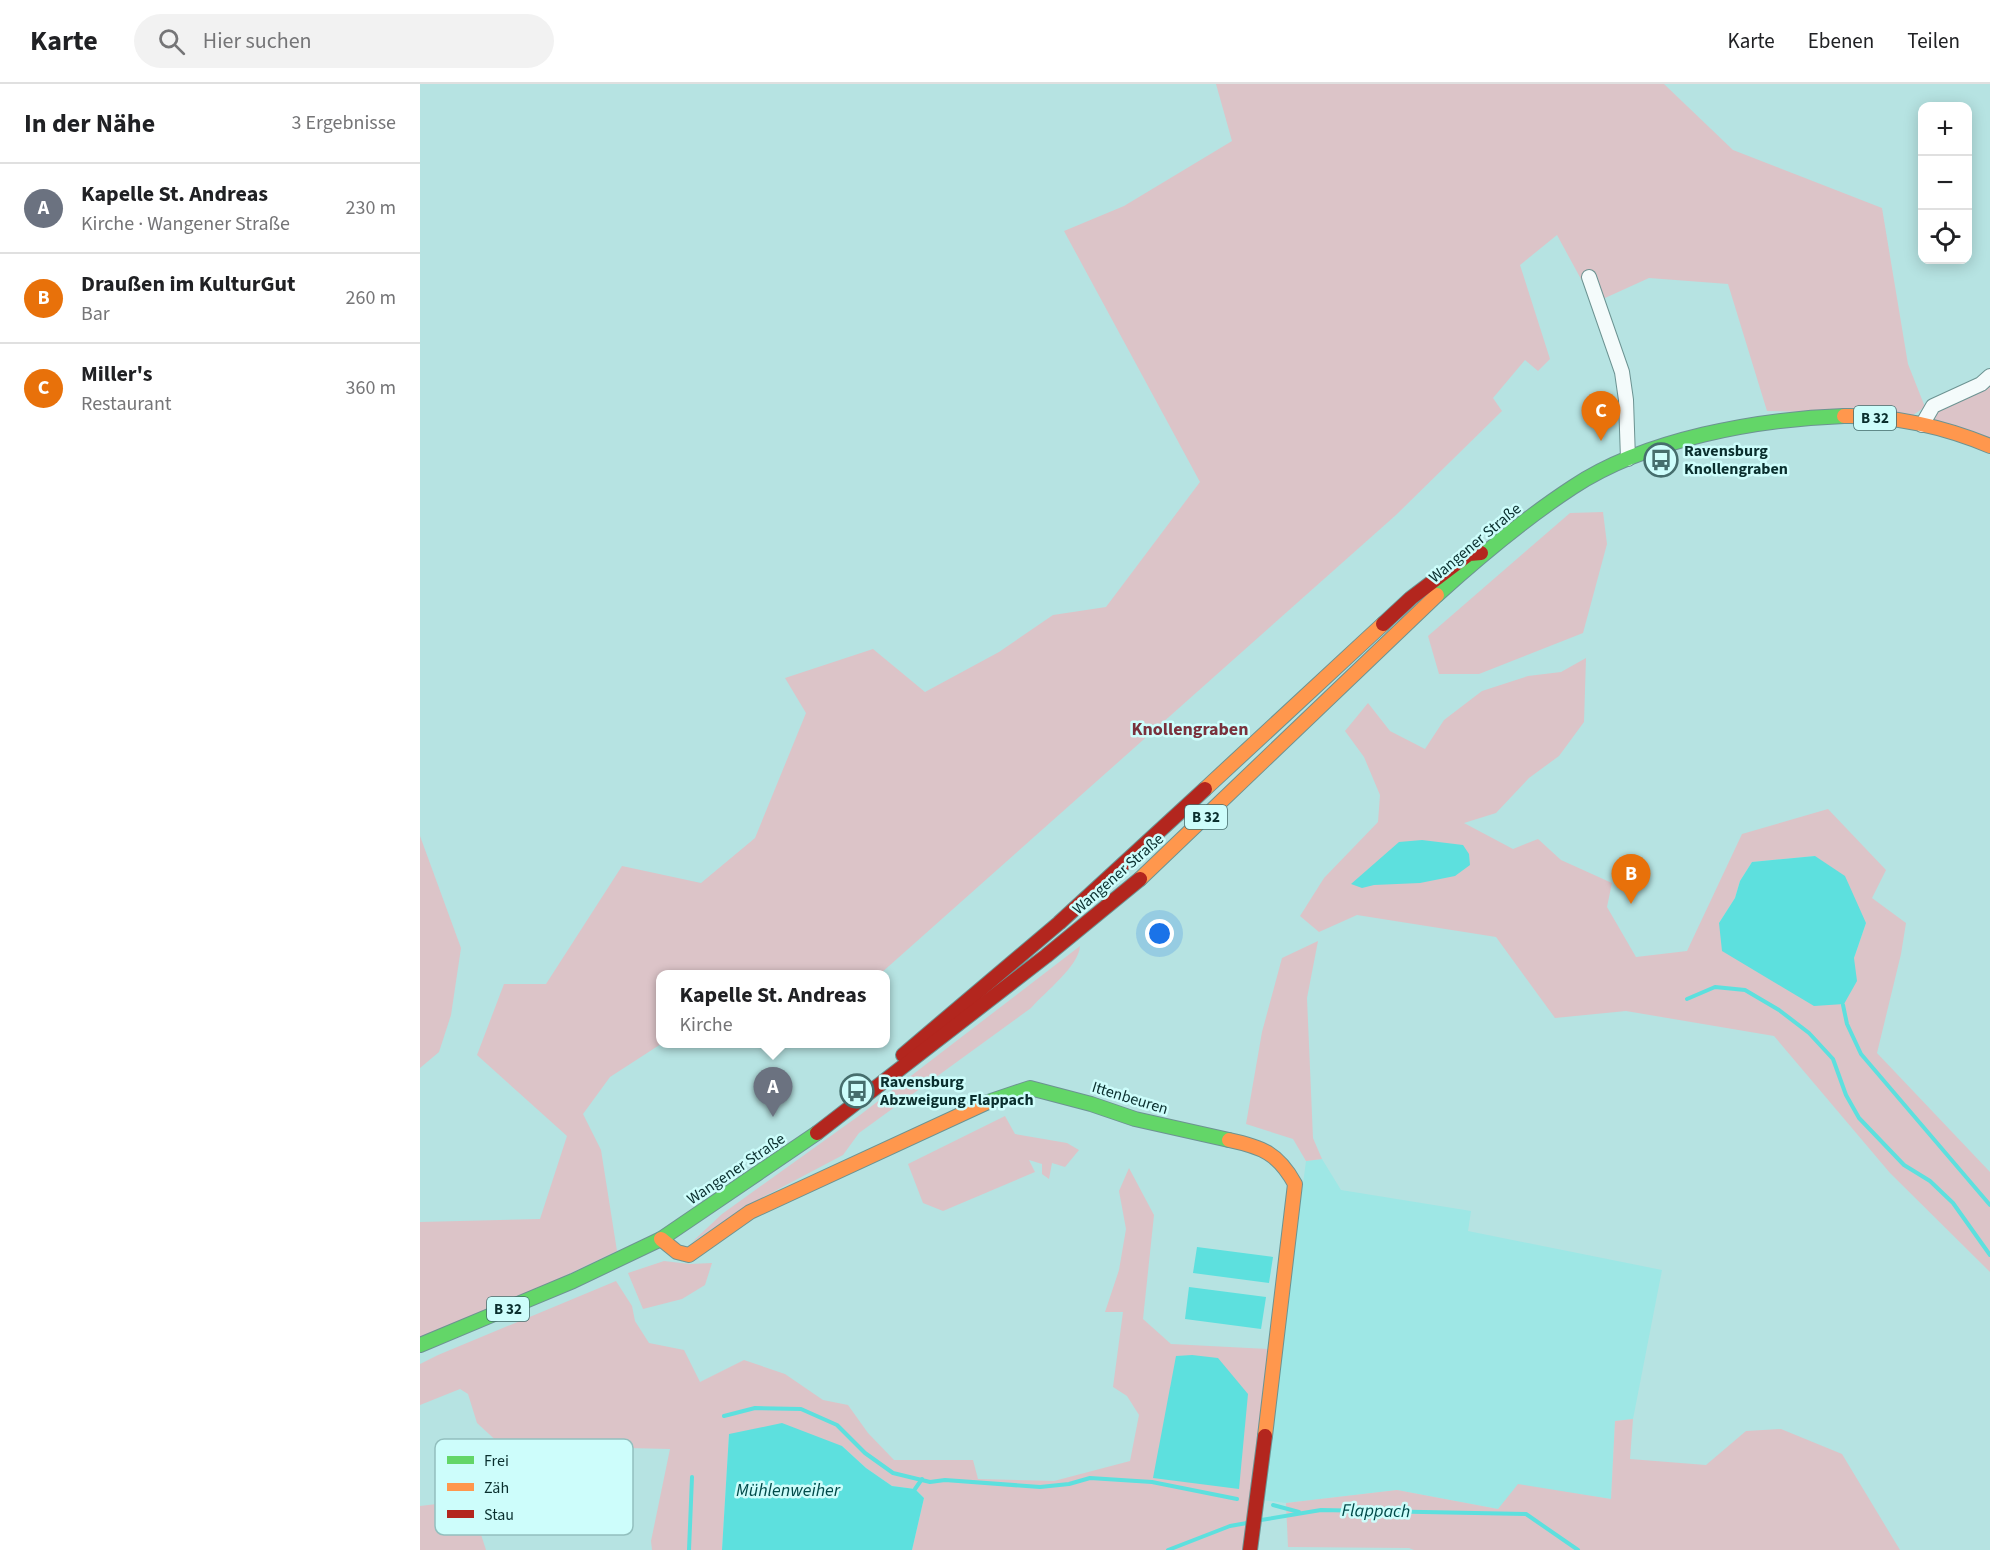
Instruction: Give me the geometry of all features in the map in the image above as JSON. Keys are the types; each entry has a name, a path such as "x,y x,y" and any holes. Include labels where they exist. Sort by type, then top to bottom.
{"main road":[{"name":"Wangener Straße","path":"420,1345 573,1281 661,1239 799,1146 1037,964 1123,894 1484,552 1574,486 1628,454 1688,438 1768,423 1861,416 1922,425 1990,446"},
{"path":"880,1086 892,1065 913,1045 1059,923 1412,598 1469,554 1484,552"},
{"name":"Ittenbeuren","path":"661,1239 674,1251 682,1255 689,1255 750,1212 991,1100 1030,1088 1091,1104 1135,1119 1257,1146 1285,1166 1294,1184 1250,1550"}],"street":[{"path":"1588,277 1622,372 1626,400 1628,454"},
{"path":"1922,425 1933,406 1981,384 1990,376"}],"shaded area":[{"path":"1216,84 1664,84 1733,150 1882,208 1908,364 1925,407 1913,415 1767,411 1728,284 1649,278 1594,303 1557,235 1520,265 1550,359 1538,371 1525,360 1493,398 1502,411 1396,515 884,970 656,970 656,1047 610,1077 583,1114 601,1150 617,1251 420,1345 420,1222 540,1219 567,1136 477,1055 504,984 546,984 622,866 701,883 755,838 806,713 785,678 873,649 925,692 999,652 1053,615 1106,607 1200,482 1064,231 1124,206 1232,141"},
{"path":"1990,376 1990,446 1935,421 1935,413"},
{"path":"1603,512 1607,544 1583,633 1479,674 1439,674 1428,636 1570,513"},
{"path":"1586,658 1584,722 1559,756 1529,778 1496,813 1464,823 1513,849 1538,839 1561,860 1612,883 1607,907 1636,957 1687,951 1742,834 1828,809 1886,870 1872,898 1906,923 1901,954 1877,1053 1990,1172 1990,1272 1890,1173 1774,1036 1626,1011 1555,1018 1496,937 1357,915 1319,932 1300,916 1324,878 1378,822 1380,795 1364,757 1345,731 1368,703 1390,731 1425,749 1444,720 1482,691 1528,676 1561,672","holes":["1815,856 1866,923 1854,958 1719,923 1735,898 1740,881 1752,862"]},
{"path":"420,836 461,948 451,1015 439,1052 420,1068"},
{"path":"1318,941 1307,998 1313,1138 1322,1159 1306,1161 1293,1139 1246,1124 1262,1032 1282,958"},
{"path":"1080,946 1068,970 1031,1008 859,1133 843,1155 752,1203 691,1243 722,1214 860,1115"},
{"path":"1005,1116 1015,1134 1067,1143 1079,1150 1065,1167 1052,1163 1049,1179 1042,1174 1042,1164 1029,1160 1035,1172 943,1211 923,1203 908,1164"},
{"path":"1322,1159 1341,1190 1471,1211 1468,1231 1662,1270 1633,1419 1615,1421 1611,1499 1519,1485 1498,1509 1397,1490 1286,1503 1262,1500 1306,1161"},
{"path":"1129,1168 1154,1215 1143,1319 1171,1344 1268,1349 1244,1550 912,1550 924,1498 915,1489 892,1486 866,1468 842,1446 729,1434 722,1550 652,1550 651,1541 670,1449 633,1448 633,1439 494,1439 477,1423 468,1394 460,1389 420,1405 420,1364 616,1281 632,1306 635,1321 649,1343 684,1350 700,1382 744,1360 785,1374 823,1400 848,1405 868,1433 894,1460 973,1460 978,1479 1054,1481 1130,1461 1139,1415 1127,1396 1113,1387 1123,1312 1105,1312 1119,1270 1126,1229 1119,1191"},
{"path":"664,1261 690,1264 712,1263 705,1285 682,1299 643,1309 628,1273"},
{"path":"1633,1419 1630,1459 1706,1465 1746,1431 1781,1429 1842,1454 1900,1550 1414,1550 1409,1548 1288,1547 1286,1503 1397,1490 1498,1509 1518,1484 1611,1499 1615,1421"},
{"path":"435,1504 435,1535 481,1535 486,1550 420,1550 420,1506"}],"water":[{"path":"1422,840 1463,845 1469,854 1470,865 1455,876 1420,883 1374,885 1362,888 1351,884 1399,842"},
{"path":"1815,856 1845,876 1866,923 1854,958 1857,981 1844,1004 1814,1006 1722,951 1719,923 1735,898 1740,881 1752,862"},
{"path":"1197,1247 1273,1257 1269,1283 1193,1273"},
{"path":"1189,1287 1266,1297 1261,1329 1185,1319"},
{"path":"1176,1356 1218,1358 1248,1394 1239,1489 1153,1478"},
{"name":"Mühlenweiher","path":"782,1423 842,1446 866,1468 892,1486 915,1489 924,1498 912,1550 722,1550 729,1434"}],"waterway":[{"path":"1687,999 1715,987 1745,990 1779,1010 1809,1033 1833,1059 1846,1095 1859,1118 1904,1165 1930,1181 1953,1203 1990,1255"},
{"path":"1843,1005 1847,1024 1861,1054 1990,1205"},
{"path":"724,1416 755,1408 801,1409 837,1425 865,1453 893,1473 930,1482 945,1480 1040,1487 1069,1484 1090,1478 1152,1482 1237,1499"},
{"path":"689,1550 692,1477"},
{"path":"915,1489 922,1479"},
{"path":"1273,1505 1299,1512"},
{"name":"Flappach","path":"1261,1520 1321,1510 1526,1514 1578,1550"},
{"name":"Flappach","path":"1168,1550 1230,1526 1247,1523"}],"traffic: fast":[{"path":"1437,595 1537,512 1602,470 1668,444 1703,435 1776,422 1844,416"},
{"path":"988,1102 1030,1088 1091,1104 1135,1119 1229,1140"},
{"path":"420,1345 573,1281 661,1239 817,1133"}],"traffic: slow":[{"path":"1844,416 1899,420 1955,433 1990,446"},
{"path":"1140,879 1437,595"},
{"path":"1205,789 1383,624"},
{"path":"661,1239 677,1252 689,1255 750,1212 988,1102"},
{"path":"1229,1140 1251,1145 1268,1153 1289,1173 1295,1184 1265,1436"}],"traffic: jam":[{"path":"1383,624 1411,598 1469,554 1481,553"},
{"path":"903,1055 1059,923 1205,789"},
{"path":"817,1133 1046,956 1140,879"},
{"path":"1250,1550 1265,1436"}],"place":[{"name":"Miller's","path":"1601,441"},
{"name":"Ravensburg Knollengraben","path":"1661,460"},
{"name":"Draußen im KulturGut","path":"1631,904"},
{"name":"Ravensburg Abzweigung Flappach","path":"857,1091"},
{"name":"Kapelle St. Andreas","path":"773,1117"}],"district":[{"name":"Knollengraben","path":"1190,729"}]}
